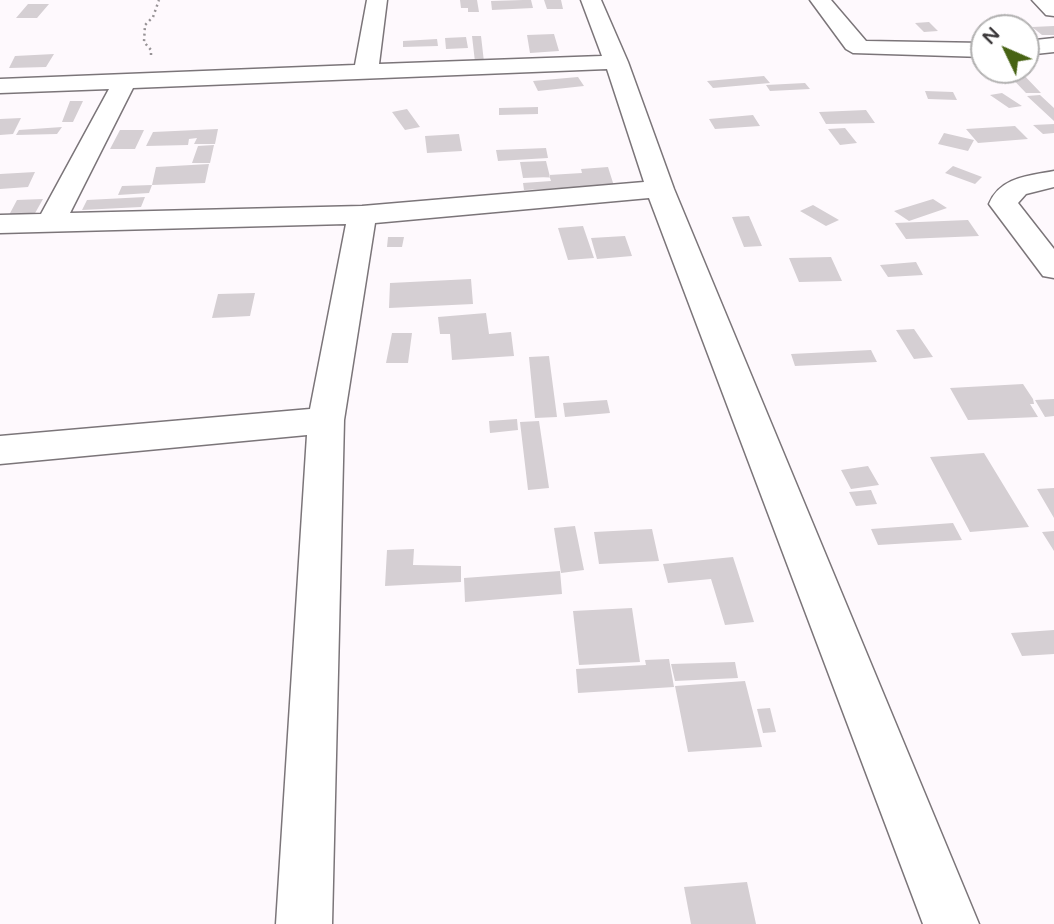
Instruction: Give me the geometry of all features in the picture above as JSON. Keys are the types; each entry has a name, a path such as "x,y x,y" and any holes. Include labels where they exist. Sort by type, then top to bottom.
{"street":[{"path":"366,71 377,0"},
{"path":"591,0 616,62 660,189 951,924"},
{"path":"820,0 860,48 970,50"},
{"path":"1042,0 1054,10"},
{"path":"0,86 616,62"},
{"path":"51,222 124,83"},
{"path":"1054,179 1012,190 1004,196 1003,204 1054,268"},
{"path":"0,224 362,215 660,189"},
{"path":"304,924 326,420 362,215"},
{"path":"0,450 326,420"}],"path":[{"path":"151,82 148,72 151,50 144,42 145,25 153,17 159,0"}],"building":[{"path":"460,0 477,0 479,12 468,12 468,8 461,8"},
{"path":"531,0 533,8 492,10 491,1"},
{"path":"544,0 561,0 563,9 547,9"},
{"path":"28,4 49,4 37,18 16,18"},
{"path":"929,22 938,31 924,32 915,23"},
{"path":"1054,26 1054,35 1042,35 1040,27"},
{"path":"554,34 559,51 530,53 527,35"},
{"path":"472,36 481,36 484,62 475,62"},
{"path":"466,37 468,48 446,49 445,38"},
{"path":"437,39 438,46 403,47 403,41"},
{"path":"54,54 46,67 9,68 15,56"},
{"path":"764,76 770,83 713,88 707,81"},
{"path":"578,77 584,86 538,91 533,81"},
{"path":"805,83 810,89 770,91 766,85"},
{"path":"1017,84 1032,84 1041,93 1026,93"},
{"path":"925,91 953,92 957,100 928,99"},
{"path":"1002,93 1022,106 1009,108 990,95"},
{"path":"1040,95 1054,108 1054,121 1027,96"},
{"path":"70,101 83,101 73,122 62,122"},
{"path":"538,107 538,114 499,115 499,108"},
{"path":"407,109 420,127 405,130 392,112"},
{"path":"866,110 875,123 826,124 819,112"},
{"path":"753,115 760,126 715,129 709,119"},
{"path":"21,118 13,134 0,135 0,119"},
{"path":"1054,124 1054,133 1043,134 1033,125"},
{"path":"1015,126 1028,139 978,143 966,129"},
{"path":"62,127 57,134 16,135 19,130"},
{"path":"845,128 857,143 840,145 828,129"},
{"path":"218,129 215,144 194,144 197,138 189,139 188,145 146,146 153,132"},
{"path":"120,130 144,130 135,149 110,149"},
{"path":"944,133 974,140 968,151 938,144"},
{"path":"459,134 462,151 427,153 425,136"},
{"path":"214,145 210,163 192,163 198,146"},
{"path":"546,148 548,158 498,161 496,150"},
{"path":"546,161 550,177 523,178 520,162"},
{"path":"209,164 205,183 152,185 156,167"},
{"path":"953,166 982,177 975,184 945,173"},
{"path":"608,167 614,186 524,190 523,183 551,181 549,175 582,173 581,169"},
{"path":"35,172 28,187 0,189 0,174"},
{"path":"152,185 149,193 118,195 122,186"},
{"path":"145,197 141,207 82,210 87,200"},
{"path":"43,199 34,215 8,217 17,200"},
{"path":"933,199 947,208 909,221 894,211"},
{"path":"813,205 839,220 826,226 800,211"},
{"path":"749,216 762,246 744,247 732,217"},
{"path":"968,220 979,236 906,239 895,223"},
{"path":"583,226 594,258 568,260 558,228"},
{"path":"625,236 632,256 597,259 591,238"},
{"path":"388,237 404,237 402,247 387,247"},
{"path":"831,257 842,281 799,282 789,258"},
{"path":"916,262 923,275 888,277 880,265"},
{"path":"471,279 473,304 389,308 390,283"},
{"path":"255,293 250,316 212,318 218,294"},
{"path":"486,313 489,334 511,332 514,356 452,360 450,334 440,334 438,317"},
{"path":"914,329 933,357 914,359 896,330"},
{"path":"392,333 412,333 408,363 386,363"},
{"path":"871,350 877,362 795,366 791,354"},
{"path":"549,356 557,417 535,418 529,357"},
{"path":"1023,384 1033,399 1034,404 1030,404 1038,417 968,420 950,388"},
{"path":"1054,399 1054,416 1045,417 1035,400"},
{"path":"607,400 610,413 565,417 563,403"},
{"path":"517,419 518,430 490,433 489,421"},
{"path":"539,421 549,488 528,490 520,422"},
{"path":"984,453 1029,527 970,532 930,457"},
{"path":"868,466 879,485 851,489 841,470"},
{"path":"1054,488 1054,518 1037,489"},
{"path":"871,490 877,504 856,506 849,492"},
{"path":"953,523 962,540 878,545 871,529"},
{"path":"575,526 584,570 561,573 554,528"},
{"path":"652,529 659,561 599,564 594,532"},
{"path":"1054,531 1054,551 1042,532"},
{"path":"414,549 413,565 461,566 461,582 385,586 387,550"},
{"path":"733,557 754,622 725,625 711,579 668,583 663,564"},
{"path":"560,571 562,594 465,602 464,578"},
{"path":"632,608 640,662 579,665 573,611"},
{"path":"1054,630 1054,654 1022,656 1011,633"},
{"path":"669,659 674,687 578,693 576,669 646,665 645,660"},
{"path":"735,662 738,678 675,681 671,664"},
{"path":"745,681 762,747 688,752 675,686"},
{"path":"770,708 776,732 763,733 757,709"},
{"path":"747,882 756,924 691,924 684,887"}]}
